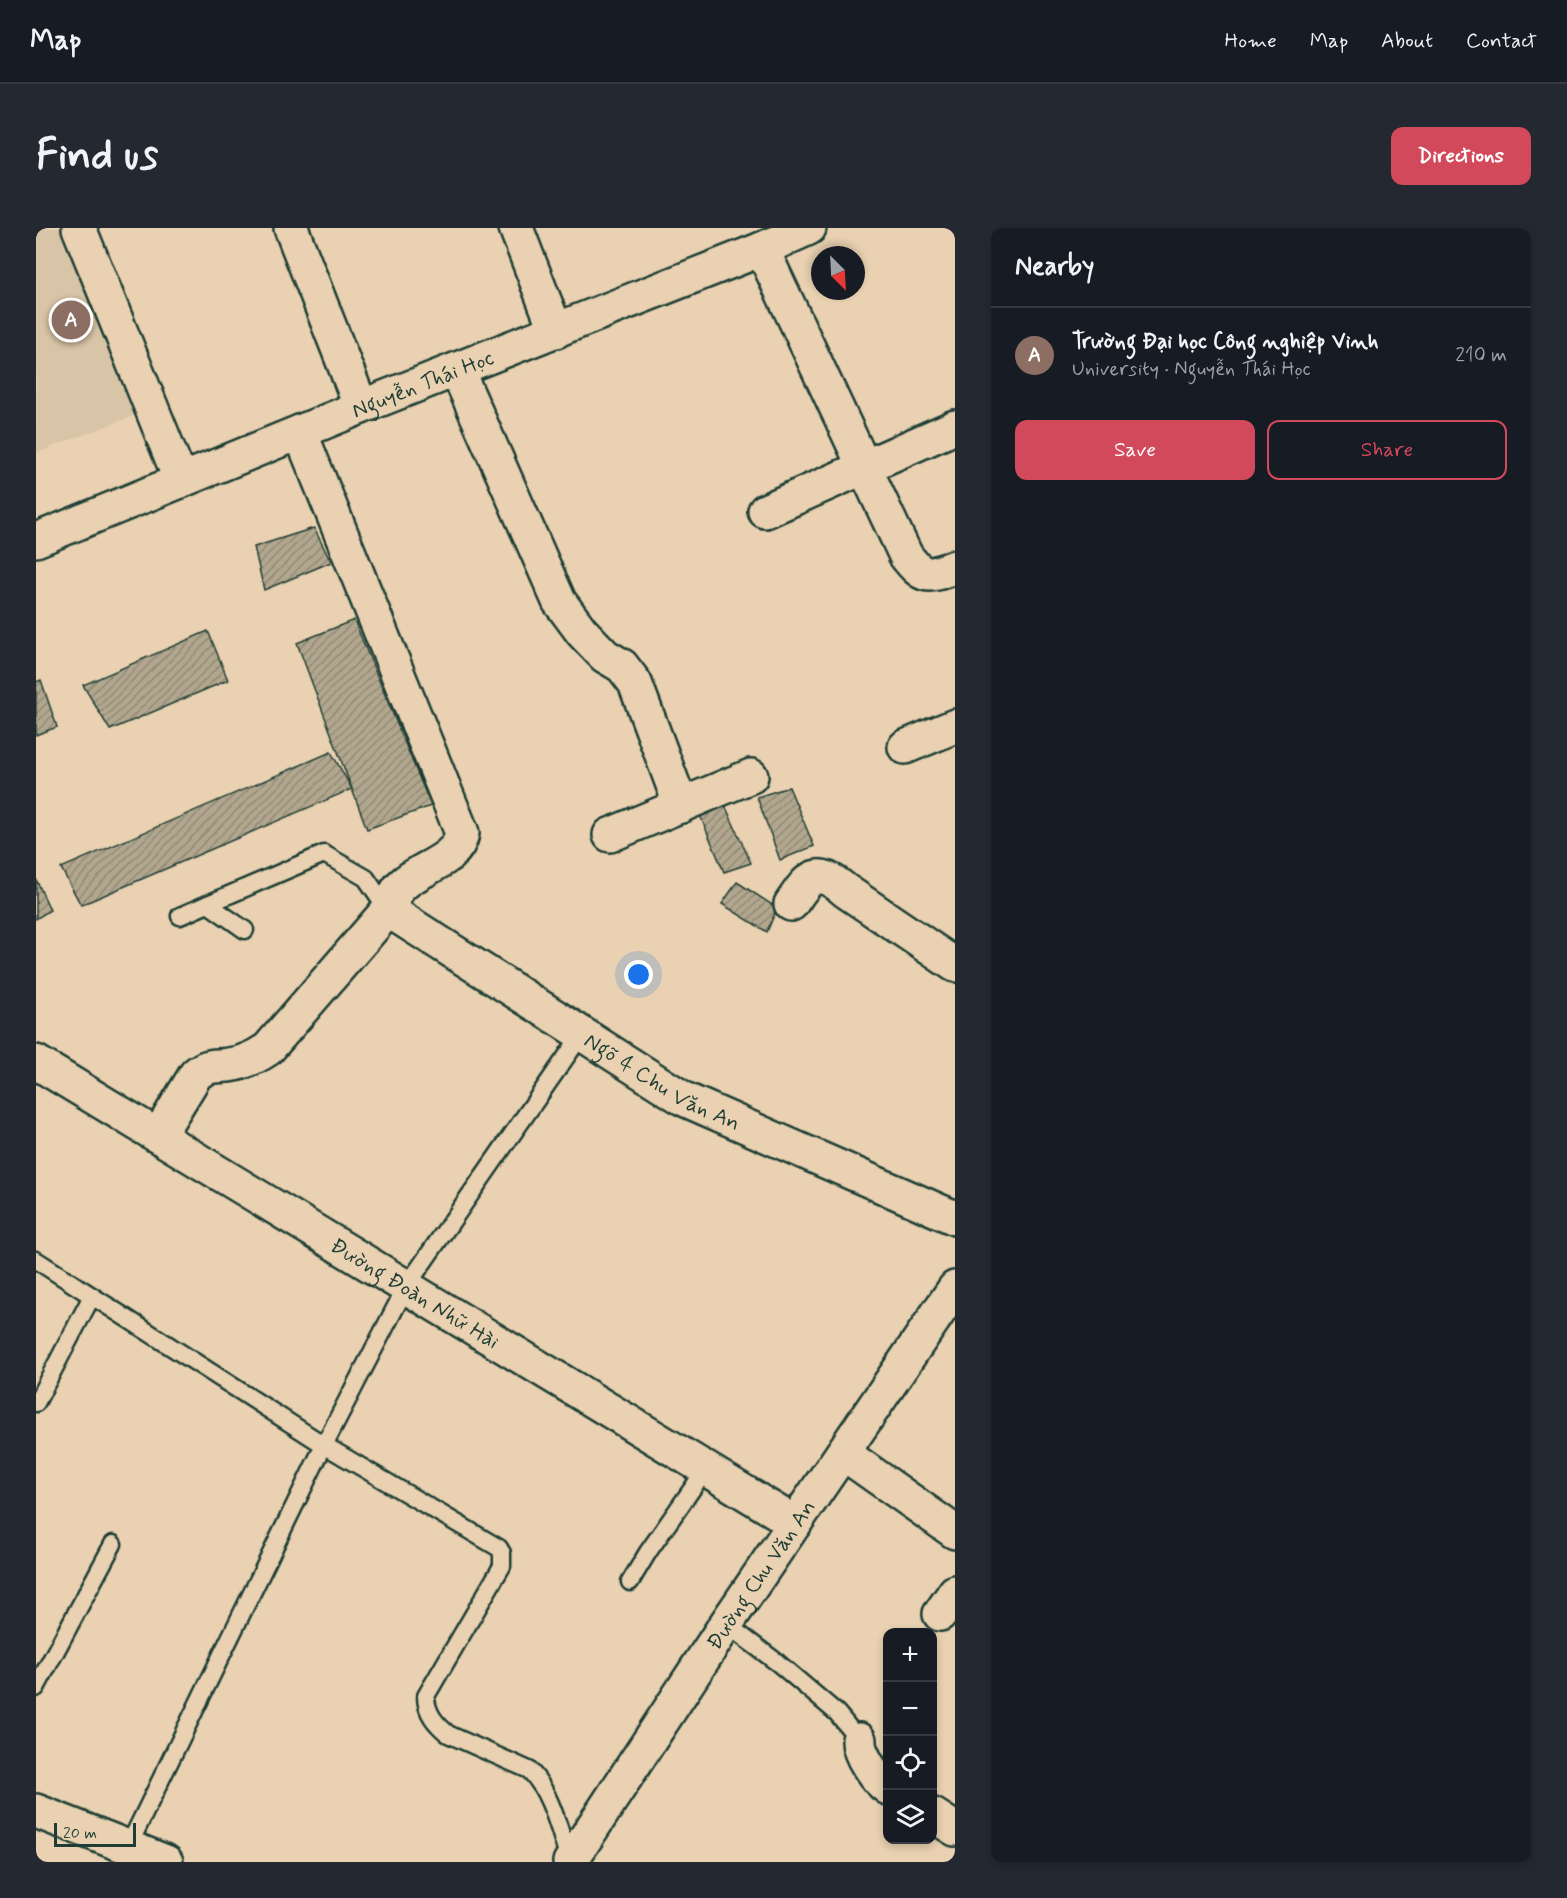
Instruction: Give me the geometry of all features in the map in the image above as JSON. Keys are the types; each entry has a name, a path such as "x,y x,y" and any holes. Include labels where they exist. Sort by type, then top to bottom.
{"street":[{"path":"78,228 181,481"},
{"path":"291,228 361,407"},
{"path":"516,228 556,331"},
{"name":"Nguyễn Thái Học","path":"36,540 361,407 762,249 809,228"},
{"path":"762,249 906,556 916,569 926,575 955,567"},
{"path":"457,370 559,601 582,632 605,656 622,666 635,683 681,806"},
{"path":"765,511 955,427"},
{"path":"158,1136 196,1074 204,1067 241,1062 268,1049 388,910 401,885 446,856 460,841 462,833 300,432"},
{"path":"905,747 955,726"},
{"path":"610,835 751,776"},
{"path":"791,904 807,881 823,876 833,880 955,965"},
{"name":"Ngõ 4 Chu Văn An","path":"388,910 684,1099 955,1218"},
{"name":"Đường Đoàn Nhữ Hài","path":"36,1062 795,1523"},
{"name":"Đường Chu Văn An","path":"570,1862 726,1624 955,1288"},
{"path":"843,1453 955,1532"},
{"path":"859,1740 866,1762 883,1785"},
{"path":"36,1811 147,1856"},
{"path":"937,1818 955,1829"}],"lane":[{"path":"180,916 324,854 366,878 388,910"},
{"path":"208,904 245,930"},
{"path":"147,1856 324,1445 406,1287 582,1034"},
{"path":"36,1260 324,1445 499,1548 502,1553 502,1566 426,1696 426,1706 438,1725 448,1734 530,1770 538,1778 545,1790 570,1862"},
{"path":"36,1402 92,1296"},
{"path":"630,1582 648,1552 706,1469"},
{"path":"36,1688 113,1544"},
{"path":"726,1624 778,1663 837,1713 859,1740"}],"shaded area":[{"path":"36,228 69,228 143,412 36,453"}],"building":[{"path":"314,528 331,562 264,590 254,547"},
{"path":"354,620 431,806 367,829 297,643"},
{"path":"208,631 228,680 110,730 83,685"},
{"path":"41,680 57,727 36,735 36,682"},
{"path":"331,752 352,789 81,905 61,868"},
{"path":"789,787 814,846 780,860 757,797"},
{"path":"724,803 751,863 724,872 699,813"},
{"path":"36,879 50,910 36,919"},
{"path":"737,882 777,908 767,932 722,904"}],"place":[{"name":"Trường Đại học Công nghiệp Vinh","path":"71,320"}]}
